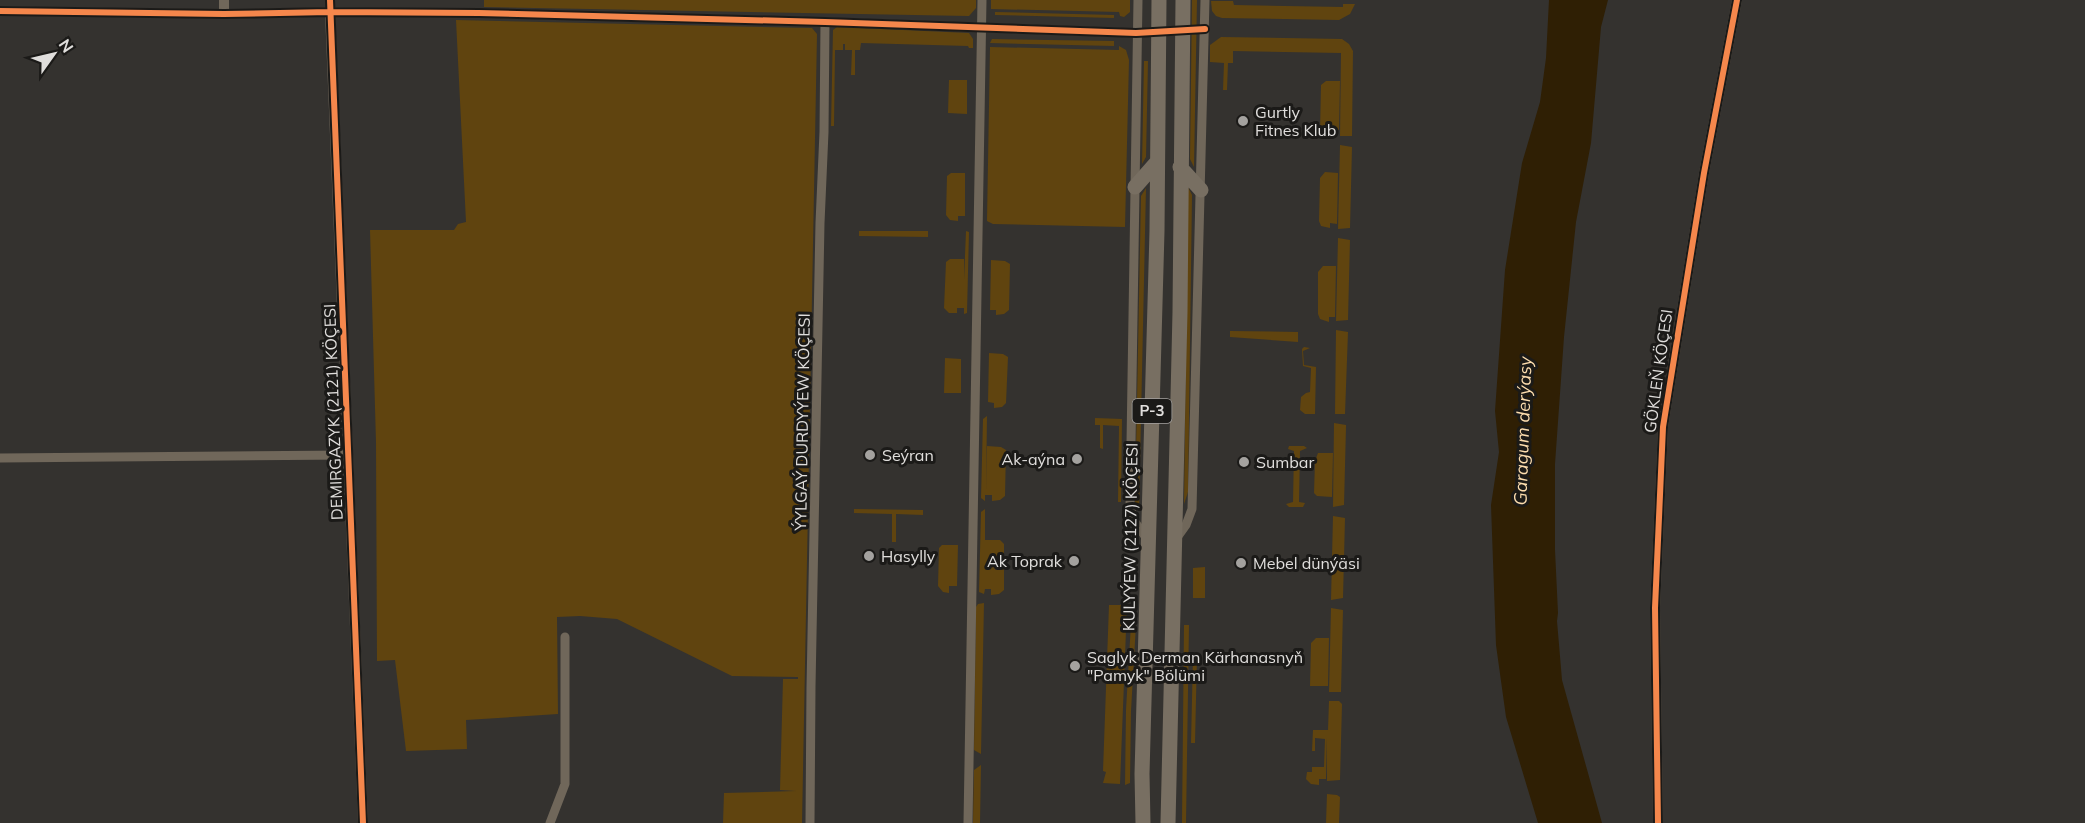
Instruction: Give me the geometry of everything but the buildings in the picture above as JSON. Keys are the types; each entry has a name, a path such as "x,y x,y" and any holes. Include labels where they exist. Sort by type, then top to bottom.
{"highway":[{"name":"KULYÝEW (2127) KÖÇESI","path":"1143,822 1142,774 1157,231 1159,0"},
{"name":"P-3","path":"1168,823 1183,0"},
{"path":"1135,187 1157,162"},
{"path":"1180,167 1201,190"}],"street":[{"path":"224,0 224,14"},
{"name":"DEMIRGAZYK (2121) KÖÇESI","path":"330,0 363,823"},
{"path":"968,823 982,0"},
{"path":"1138,0 1130,507 1135,522 1148,541"},
{"path":"1173,543 1186,525 1192,509 1205,0"},
{"name":"GÖKLEŇ KÖÇESI","path":"1658,823 1655,608 1663,427 1685,285 1737,0"},
{"path":"0,11 224,14 479,13 1136,33 1204,29"},
{"name":"ÝYLGAÝ DURDYÝEW KÖÇESI","path":"810,823 825,22"},
{"path":"0,458 348,455"},
{"path":"550,823 565,784 565,637"}],"shaded area":[{"path":"484,0 976,0 976,8 969,16 484,7"},
{"path":"991,0 1130,0 1130,12 1124,17 1120,16 1119,12 991,9"},
{"path":"1192,0 1197,0 1194,167 1190,159"},
{"path":"1211,1 1233,1 1234,5 1343,7 1343,4 1355,4 1350,14 1339,20 1222,18 1216,16 1212,11"},
{"path":"995,12 1114,15 1114,18 995,15"},
{"path":"456,20 812,28 817,34 802,823 723,823 724,793 796,791 780,790 783,679 798,679 798,677 732,676 617,619 557,617 558,714 466,720 467,749 406,751 395,660 377,661 376,442 370,230 454,230 458,224 466,222"},
{"path":"837,27 969,33 973,39 973,48 861,43 860,50 855,50 855,75 851,75 852,50 845,50 845,44 843,44 843,50 835,50 834,126 831,126 833,30"},
{"path":"1221,37 1342,39 1349,44 1353,51 1352,136 1340,136 1341,53 1233,51 1233,63 1228,63 1227,90 1223,90 1224,63 1210,62 1210,45"},
{"path":"992,39 1114,41 1114,46 990,43"},
{"path":"1119,46 1126,50 1129,60 1125,227 993,224 987,221 990,47 1119,50"},
{"path":"1144,61 1148,61 1146,157 1142,164"},
{"path":"949,80 967,80 967,114 948,113"},
{"path":"1326,81 1340,81 1339,130 1331,130 1331,136 1320,132 1321,85"},
{"path":"1340,145 1352,147 1350,228 1338,229"},
{"path":"1325,172 1338,173 1337,224 1330,223 1330,228 1321,226 1319,221 1320,178"},
{"path":"951,173 965,173 965,216 958,216 958,221 950,220 946,215 947,176"},
{"path":"1188,187 1192,195 1188,492 1184,504"},
{"path":"1146,188 1139,510 1135,504 1141,196"},
{"path":"859,231 928,231 928,237 859,236"},
{"path":"966,231 969,232 967,313 964,314 964,308 957,308 957,313 949,313 944,308 946,262 950,259 964,259 964,280"},
{"path":"1338,238 1350,240 1348,320 1336,321"},
{"path":"991,260 1005,261 1010,264 1009,310 1004,314 996,315 996,310 990,310"},
{"path":"1323,266 1336,266 1335,317 1329,317 1329,322 1320,319 1318,314 1318,272"},
{"path":"1336,330 1348,332 1345,414 1335,414"},
{"path":"1230,331 1298,332 1298,342 1230,337"},
{"path":"1310,348 1303,351 1304,365 1316,367 1315,414 1305,414 1300,410 1301,397 1310,392 1311,368 1303,366 1302,349"},
{"path":"989,353 1003,354 1008,357 1006,403 1002,407 994,408 994,403 988,402"},
{"path":"945,358 961,359 961,393 944,393"},
{"path":"987,416 986,491 987,446 1001,447 1006,450 1005,496 1000,500 992,501 992,495 985,495 985,501 981,498 983,419"},
{"path":"1095,418 1122,419 1121,502 1118,502 1119,426 1103,425 1103,449 1100,448 1100,425 1095,425"},
{"path":"1334,423 1346,425 1346,427 1344,505 1333,507"},
{"path":"1289,446 1307,448 1300,451 1299,502 1305,503 1303,507 1289,507 1286,504 1293,502 1294,451 1288,449"},
{"path":"1318,453 1333,453 1332,497 1317,496 1314,493 1315,461"},
{"path":"854,509 923,510 923,515 896,514 896,542 892,542 892,514 854,513"},
{"path":"985,509 985,540 1000,540 1004,544 1004,590 999,594 991,595 991,589 985,589 984,594 979,592 981,512"},
{"path":"1333,516 1345,518 1343,598 1331,600"},
{"path":"942,545 958,545 957,586 949,586 949,593 943,592 938,586 939,548"},
{"path":"1205,567 1205,598 1193,598 1193,568"},
{"path":"984,603 981,754 974,750 976,607"},
{"path":"1109,605 1127,605 1120,784 1103,783 1106,772 1103,771"},
{"path":"1331,608 1343,610 1341,692 1329,692"},
{"path":"1131,623 1136,624 1130,783 1125,785 1126,710"},
{"path":"1184,625 1189,625 1186,823 1182,823"},
{"path":"1316,638 1329,638 1328,686 1310,686 1311,643"},
{"path":"1193,655 1197,655 1195,743 1191,743"},
{"path":"1329,701 1339,701 1342,704 1340,780 1327,781 1327,737 1326,779 1319,779 1319,785 1311,784 1306,779 1307,772 1312,772 1312,767 1324,767 1325,739 1315,738 1315,751 1312,751 1313,730 1328,730"},
{"path":"981,765 980,823 973,823 974,770"},
{"path":"1327,794 1340,797 1339,823 1326,823"}],"water":[{"name":"Garagum derýasy","path":"1549,0 1608,0 1601,27 1591,143 1576,222 1564,337 1555,464 1557,621 1562,680 1602,823 1538,823 1506,717 1496,645 1491,505 1499,452 1495,411 1505,270 1522,163 1540,102 1546,58"}],"cycle path":[{"path":"330,0 363,823"},
{"path":"1658,823 1655,608 1663,427 1704,173 1737,0"},
{"path":"0,11 224,14 479,13 1136,33 1205,29"}],"place":[{"name":"Gurtly Fitnes Klub","path":"1243,121"},
{"name":"Seýran","path":"870,455"},
{"name":"Ak-aýna","path":"1077,459"},
{"name":"Sumbar","path":"1244,462"},
{"name":"Hasylly","path":"869,556"},
{"name":"Ak Toprak","path":"1074,561"},
{"name":"Mebel dünýäsi","path":"1241,563"},
{"name":"Saglyk Derman Kärhanasnyň \"Pamyk\" Bölümi","path":"1075,666"}]}
